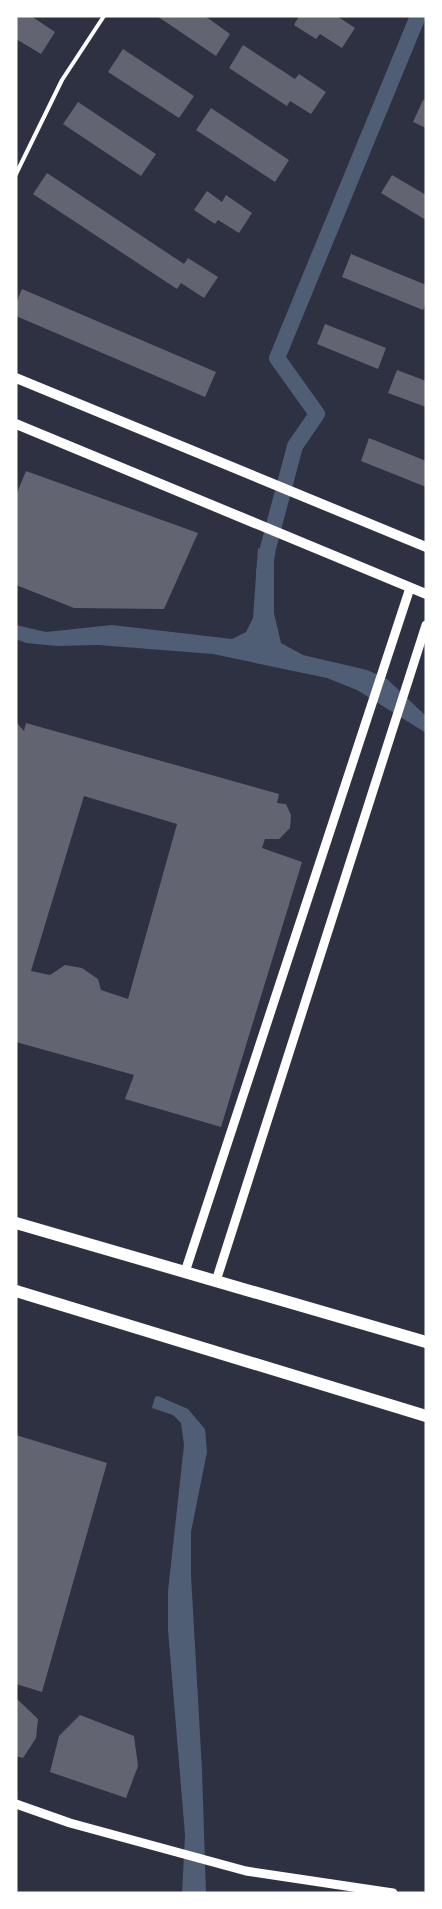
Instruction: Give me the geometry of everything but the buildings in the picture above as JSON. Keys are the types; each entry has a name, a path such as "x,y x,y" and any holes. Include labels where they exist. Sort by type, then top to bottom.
{"main road":[{"path":"16,378 426,547"},
{"path":"16,424 426,594"},
{"path":"16,1223 426,1342"},
{"path":"16,1291 426,1416"}],"street":[{"path":"185,1272 410,588"},
{"path":"216,1281 426,625"},
{"path":"16,1804 70,1823 246,1871 393,1893"}],"lane":[{"path":"16,174 62,80 104,16"}],"water":[{"path":"258,548 274,553 274,613 281,643 303,655 367,670 387,679 426,716 426,733 357,690 327,678 213,654 98,645 57,646 26,643 16,639 16,625 46,632 112,625 232,639 246,632 253,618"},
{"path":"158,1396 188,1409 205,1429 207,1452 191,1532 191,1575 202,1770 206,1893 182,1893 185,1835 168,1630 168,1591 184,1445 181,1423 173,1415 152,1408 155,1397"}],"waterway":[{"path":"264,573 268,548 295,446 317,414 277,358 418,16"}]}
